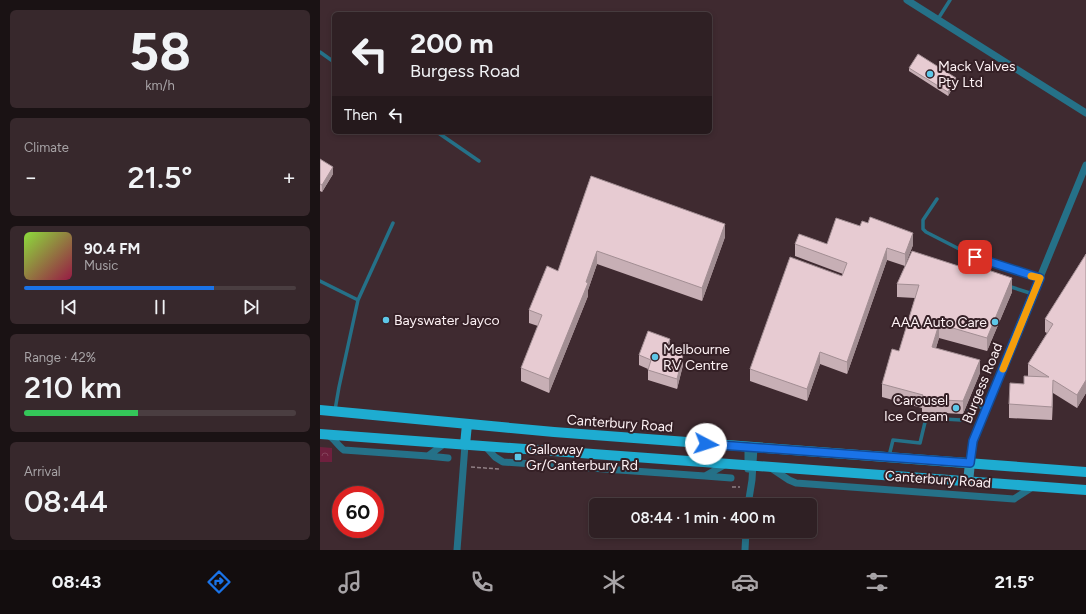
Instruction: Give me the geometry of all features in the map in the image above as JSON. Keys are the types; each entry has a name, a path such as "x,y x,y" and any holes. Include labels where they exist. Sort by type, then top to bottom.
{"main road":[{"name":"Canterbury Road","path":"320,410 467,424 751,447 1086,472"},
{"path":"465,444 467,424"},
{"name":"Canterbury Road","path":"323,434 1086,490"}],"street":[{"path":"907,0 1086,113"},
{"name":"Burgess Road","path":"968,482 973,441 1086,165"},
{"name":"Canterbury Road","path":"323,434 332,438 338,446 344,450 448,458"},
{"path":"428,456 445,443"},
{"path":"457,550 465,444"},
{"path":"485,446 495,457 503,462 731,478"},
{"path":"749,498 752,480 750,465 751,447"},
{"path":"705,476 726,463"},
{"name":"Canterbury Road","path":"769,467 796,483 1014,499 1034,486"},
{"path":"745,550 746,538"}],"lane":[{"path":"938,19 950,0"},
{"path":"320,52 332,61"},
{"path":"440,134 479,161"},
{"path":"937,199 923,220 923,229 926,232 975,257 1040,278"},
{"path":"335,412 358,300 392,223"},
{"path":"320,281 358,300"},
{"path":"1004,284 1034,294"},
{"path":"888,457 893,440 920,443 926,418 961,420 966,417 972,404 986,409"}],"green space":[{"path":"320,447 332,448 332,462 320,462"}],"building":[{"path":"918,54 956,78 948,92 909,68"},
{"path":"320,159 333,167 322,185 320,184"},
{"path":"591,176 725,224 702,288 597,251 586,282 588,283 549,379 521,368 542,315 529,310 547,266 558,271"},
{"path":"870,217 913,233 905,254 887,248 847,362 820,352 807,389 750,369 790,257 842,276 847,263 795,244 799,234 827,244 836,218 860,226 862,221 868,223"},
{"path":"912,251 974,271 976,266 1012,278 987,338 939,324 932,347 980,360 963,401 922,399 923,395 882,384 892,349 899,351 919,285 897,284"},
{"path":"1086,254 1086,380 1077,395 1053,380 1052,407 1009,404 1010,383 1024,384 1024,376 1049,377 1028,364 1053,324 1045,319"},
{"path":"648,331 670,339 666,350 683,355 677,379 648,370 651,360 639,355"}],"slow traffic":[{"path":"1003,369 1040,278 1031,276"}],"place":[{"name":"Mack Valves Pty Ltd","path":"930,74"},
{"name":"Bayswater Jayco","path":"386,320"},
{"name":"AAA Auto Care","path":"995,322"},
{"name":"Melbourne RV Centre","path":"655,357"},
{"name":"Carousel Ice Cream","path":"956,408"},
{"name":"Galloway Gr/Canterbury Rd","path":"518,457"}],"route":[{"path":"706,444 970,463 973,441 1040,278 975,257"}]}
